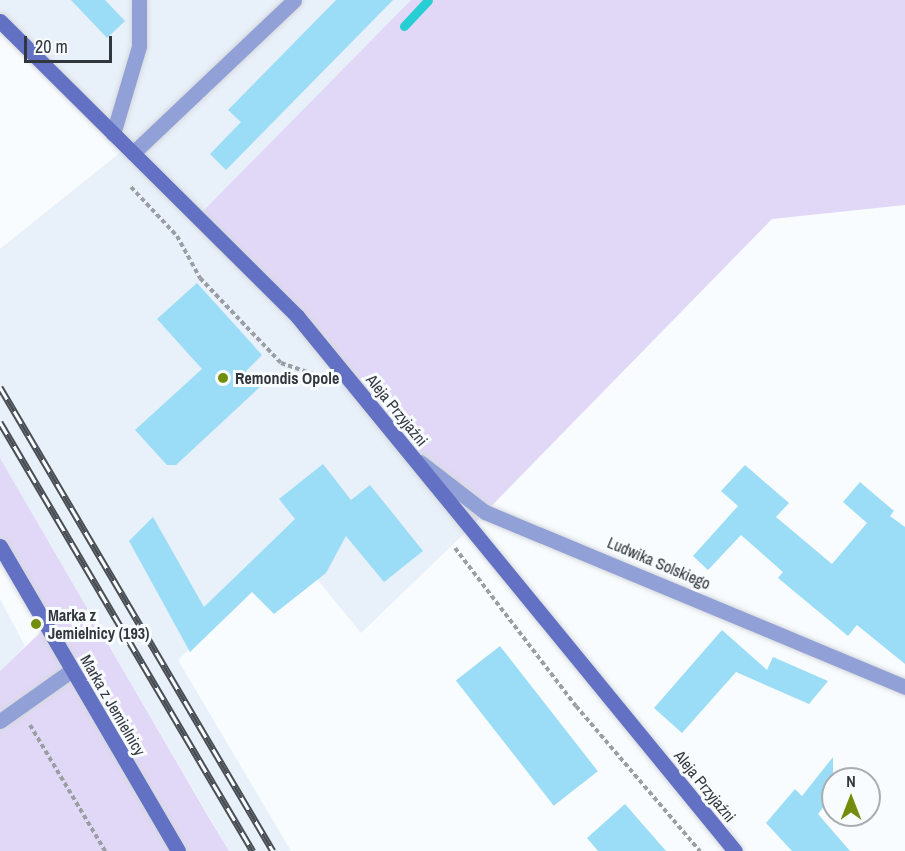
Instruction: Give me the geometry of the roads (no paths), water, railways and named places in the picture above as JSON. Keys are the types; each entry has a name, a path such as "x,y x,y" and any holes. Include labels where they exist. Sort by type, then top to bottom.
{"street":[{"path":"113,134 139,46 140,0"},
{"path":"133,153 294,0"},
{"name":"Aleja Przyjaźni","path":"0,21 297,316 735,851"},
{"name":"Ludwika Solskiego","path":"410,454 485,512 905,687"},
{"name":"Marka z Jemielnicy","path":"0,546 178,851"},
{"path":"0,721 19,705 72,670"}],"waterway":[{"path":"404,26 428,0"}],"railway":[{"path":"0,387 273,851"},
{"path":"0,422 253,851"}],"place":[{"name":"Remondis Opole","path":"223,378"},
{"name":"Marka z Jemielnicy (193)","path":"36,624"}]}
